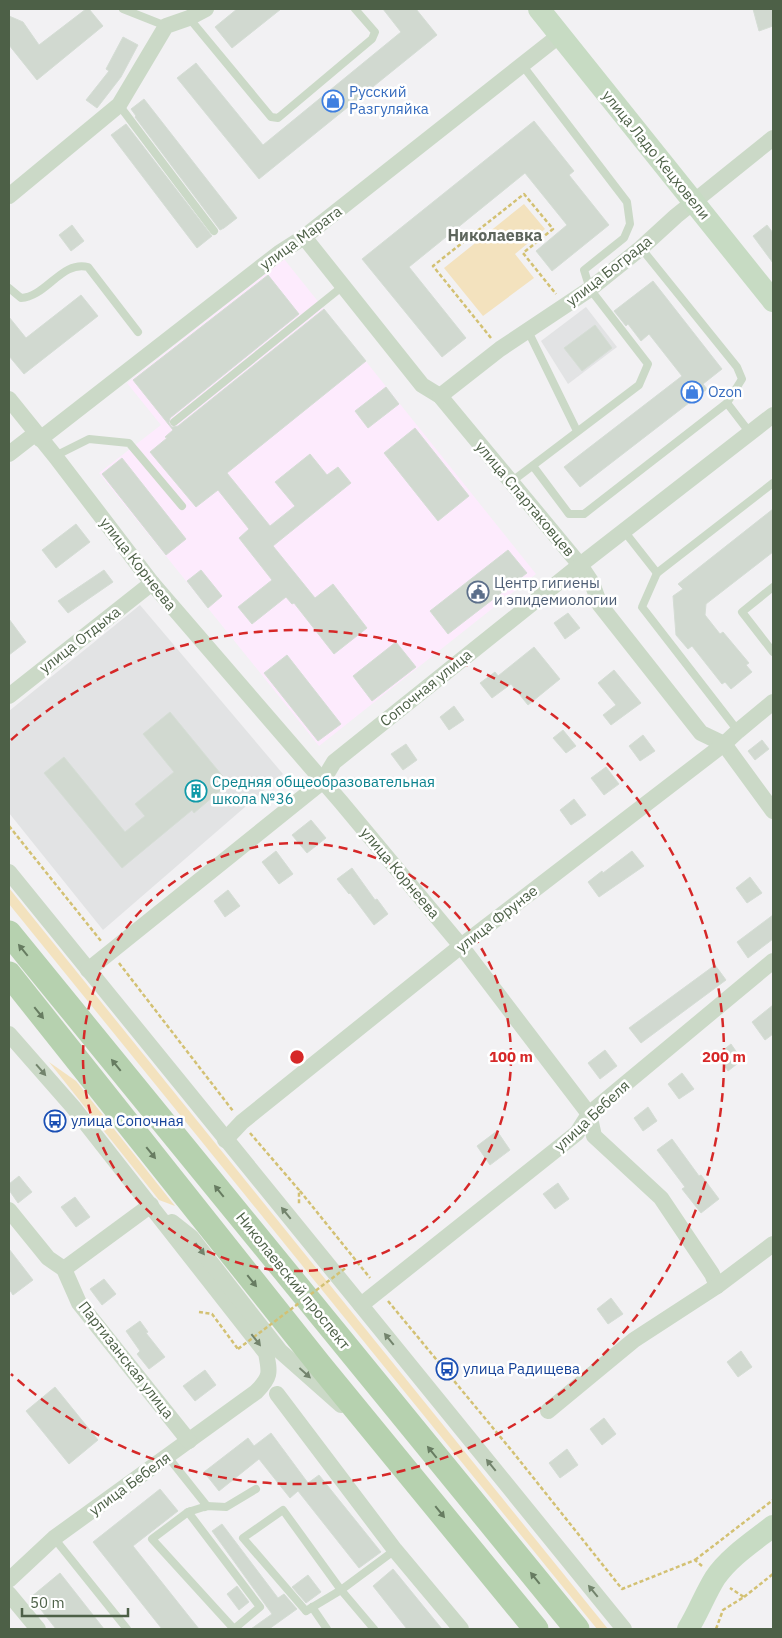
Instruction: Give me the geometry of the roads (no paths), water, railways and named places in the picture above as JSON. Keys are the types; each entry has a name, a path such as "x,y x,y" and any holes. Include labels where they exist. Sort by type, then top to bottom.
{"main road":[{"name":"улица Ладо Кецховели","path":"539,9 773,301"},
{"name":"Николаевский проспект","path":"9,933 577,1629"},
{"name":"Николаевский проспект","path":"9,974 307,1349 536,1629"},
{"path":"694,1624 716,1577 738,1554 773,1526"}],"street":[{"path":"9,196 118,105 166,26 189,18 206,9"},
{"name":"улица Марата","path":"9,454 38,436 279,253 304,237 560,35"},
{"name":"улица Бограда","path":"440,396 500,349 590,289 641,248 676,216 773,138"},
{"name":"улица Спартаковцев","path":"304,237 422,385 440,396 580,566 592,583 600,605 701,733 724,744 773,811"},
{"name":"улица Корнеева","path":"9,399 55,456 152,584 461,946 589,1114 594,1136 661,1198 712,1274 717,1286"},
{"name":"Сопочная улица","path":"88,970 322,782 334,762 773,415"},
{"name":"улица Отдыха","path":"9,696 152,584"},
{"name":"улица Фрунзе","path":"226,1140 242,1122 461,946 724,744 773,702"},
{"path":"9,872 624,1629"},
{"name":"улица Бебеля","path":"361,1305 577,1132 589,1114 773,961"},
{"path":"9,1034 72,1107 151,1205 191,1237 280,1351 388,1446"},
{"path":"64,1269 151,1205"},
{"name":"улица Бебеля","path":"9,1580 54,1538 256,1392 268,1379 269,1370 266,1353 151,1205"},
{"name":"Партизанская улица","path":"9,1210 48,1258 64,1269 79,1302 189,1440"},
{"path":"548,1411 634,1340 717,1286 773,1244"},
{"path":"277,1394 395,1550 461,1629"},
{"path":"9,1594 38,1629"}],"lane":[{"path":"123,9 166,26"},
{"path":"189,18 271,117 278,118 372,40 375,32 355,9"},
{"path":"511,482 639,385 648,364 590,289 584,270 624,238 630,224 628,202 523,66"},
{"path":"118,105 214,231"},
{"path":"533,466 569,514 584,514 727,403 742,379 737,367 641,248"},
{"path":"9,288 21,298 30,298 68,270 80,265 88,267 138,332"},
{"path":"174,422 343,286"},
{"path":"528,331 577,431"},
{"path":"727,403 750,433"},
{"path":"55,456 89,439 129,443 182,506"},
{"path":"738,731 642,607 657,573 773,483"},
{"path":"624,531 657,573"},
{"path":"773,587 742,612 773,652"},
{"path":"168,1457 207,1506"},
{"path":"188,1512 260,1607 234,1629 152,1539 188,1512 207,1506 226,1507 256,1489"},
{"path":"374,1629 341,1590 282,1510 244,1538 306,1611 341,1590 395,1550"},
{"path":"54,1538 127,1629"},
{"path":"312,1607 327,1629"}],"place":[{"name":"Русский Разгуляйка","path":"333,101"},
{"name":"Ozon","path":"692,392"},
{"name":"Центр гигиены и эпидемиологии","path":"478,592"},
{"name":"Средняя общеобразовательная школа №36","path":"196,791"},
{"name":"улица Сопочная","path":"55,1121"},
{"name":"улица Радищева","path":"447,1369"}],"district":[{"name":"Николаевка","path":"495,235"}]}
